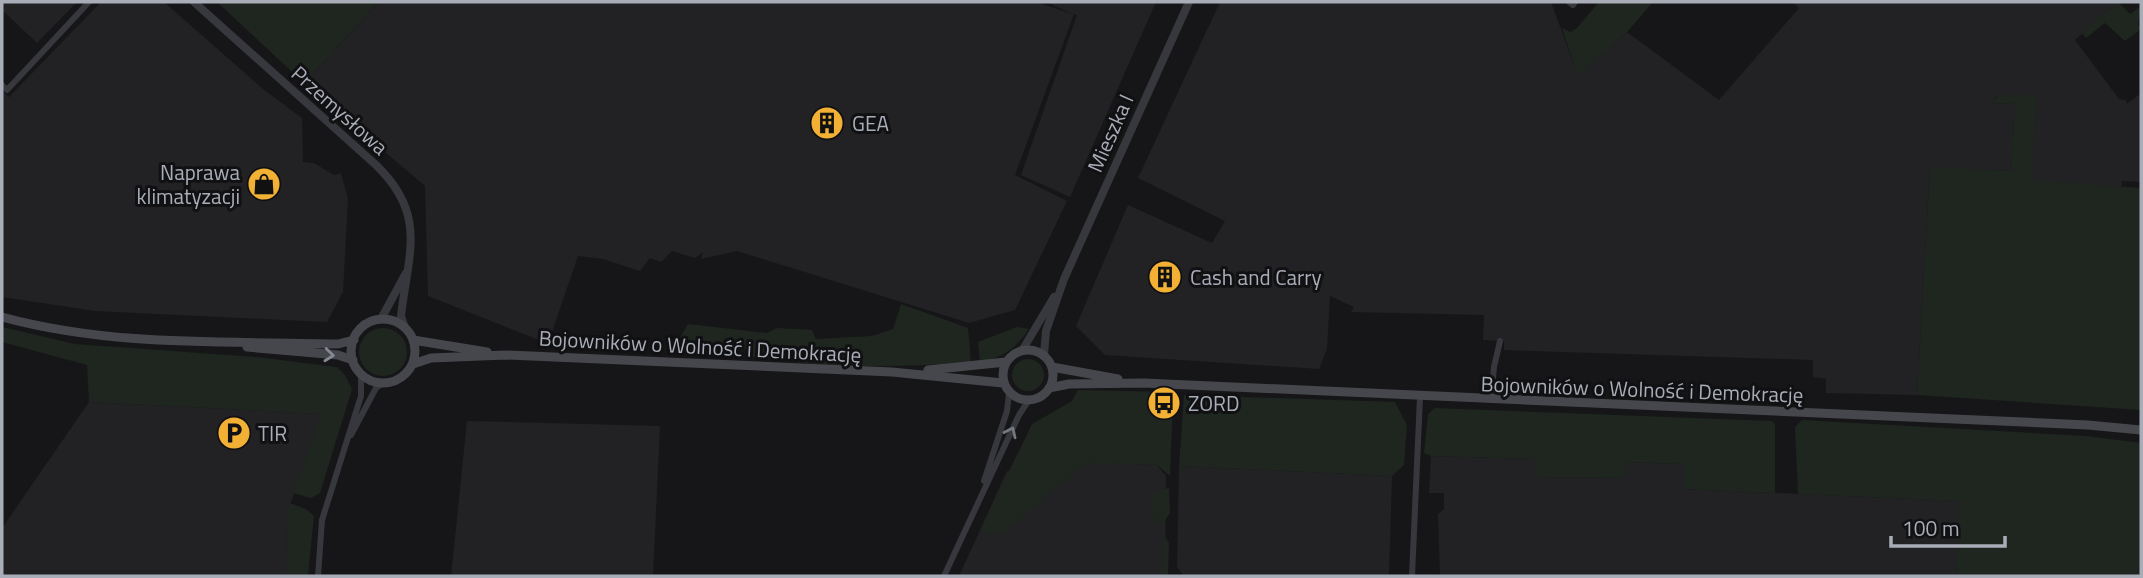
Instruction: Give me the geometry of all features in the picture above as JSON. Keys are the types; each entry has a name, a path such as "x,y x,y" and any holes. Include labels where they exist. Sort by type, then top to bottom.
{"main road":[{"path":"2,317 78,333 338,355 353,360"},
{"path":"236,345 338,344 354,340 368,323 381,319 405,328 414,340 413,364 400,378 383,383 361,374 353,360 354,340"},
{"name":"Bojowników o Wolność i Demokrację","path":"414,340 506,355"},
{"path":"1023,349 1044,355 1052,367 1049,388 1044,394 1029,400 1009,393 1003,383 1006,362 1023,349"},
{"name":"Bojowników o Wolność i Demokrację","path":"413,364 432,358 506,355 892,372 1003,383"},
{"name":"Bojowników o Wolność i Demokrację","path":"892,372 978,367 1006,362"},
{"name":"Bojowników o Wolność i Demokrację","path":"1052,367 1144,383"},
{"name":"Bojowników o Wolność i Demokrację","path":"1049,388 1069,384 1144,383 2088,425 2141,430"}],"street":[{"path":"2,85 8,90 89,2"},
{"name":"Przemysłowa","path":"194,2 376,165 396,188 405,202 411,225 401,316 405,328"},
{"name":"Mieszka I","path":"1044,355 1046,331 1064,279 1189,2"},
{"path":"1569,2 1573,5 1576,2"},
{"name":"Przemysłowa","path":"381,319 408,270"},
{"name":"Mieszka I","path":"1023,349 1064,279"},
{"path":"1492,400 1494,367 1500,341"},
{"path":"318,576 322,520 350,437 363,388 361,374"},
{"path":"350,437 376,388 383,383"},
{"path":"975,509 1007,411 1009,393"},
{"path":"1412,576 1420,397"},
{"path":"944,576 1019,415 1029,400"}],"shaded area":[{"path":"2,2 77,2 37,43 2,10"},
{"path":"101,2 164,2 263,89 302,118 303,162 314,163 334,175 341,173 348,199 343,292 327,322 95,311 2,297 2,91 9,97"},
{"path":"217,2 379,2 304,83"},
{"path":"379,2 1036,2 1073,14 1046,2 1156,2 1070,197 1021,175 1077,15 1074,14 1015,175 1067,201 1015,310 969,323 737,251 701,259 703,252 695,258 672,251 661,262 650,258 640,271 603,259 578,256 551,335 539,340 428,296 425,186 304,83"},
{"path":"1220,2 1551,2 1578,75 1627,32 1719,100 1799,8 1793,2 2118,2 2075,40 2119,99 2126,100 2127,104 2141,93 2141,182 2122,181 2121,187 2031,181 2036,95 1999,95 1995,98 1992,103 2015,104 2011,171 1930,168 1917,395 1826,393 1826,379 1813,377 1813,360 1504,350 1504,341 1483,340 1484,315 1351,312 1354,307 1330,296 1327,349 1319,369 1105,355 1076,326 1128,205 1212,243 1225,221 1138,178"},
{"path":"1599,2 1653,2 1627,32 1578,76 1562,28 1570,32 1577,28"},
{"path":"2118,2 2130,14 2141,6 2138,25 2141,29 2125,41 2105,23 2086,38 2082,33"},
{"path":"1999,95 2036,95 2032,180 2141,188 2141,410 1917,395 1930,167 2011,171 2015,104 1991,103"},
{"path":"901,304 968,328 971,362 888,366 831,365 748,356 750,349 676,344 688,324 767,333 777,328 812,330 816,339 872,336 893,329"},
{"path":"2,327 75,344 256,357 337,367 345,375 352,389 320,493 311,498 293,493 322,414 89,402 87,365 2,342"},
{"path":"1017,327 1029,329 1014,347 996,358 980,362 978,342"},
{"path":"383,328 400,335 407,352 400,369 383,376 366,369 359,352 366,335"},
{"path":"1028,359 1040,363 1044,375 1040,387 1028,391 1016,387 1012,375 1016,363"},
{"path":"1078,390 1169,392 1173,397 1170,476 1157,465 1086,463 1003,534 998,531 990,535 980,531 1032,424 1072,401"},
{"path":"1184,395 1395,402 1407,425 1404,465 1392,476 1179,466"},
{"path":"89,402 323,414 287,513 286,576 2,576 2,528"},
{"path":"1435,408 1772,421 1775,424 1775,493 1684,489 1684,464 1625,462 1625,478 1537,477 1537,459 1431,456 1424,453 1428,414"},
{"path":"1802,420 2086,436 2141,443 2141,576 1956,576 1959,501 1798,494 1795,427"},
{"path":"467,421 660,426 653,576 451,576"},
{"path":"1431,456 1538,459 1537,477 1625,478 1624,462 1685,464 1685,489 1960,501 1956,576 1440,576 1438,514 1444,509 1444,493 1429,493"},
{"path":"1060,461 1157,465 1166,476 1165,576 959,576 1007,471"},
{"path":"1179,466 1392,476 1389,576 1184,576 1177,567"},
{"path":"1169,488 1170,513 1164,522 1156,524 1156,517 1152,517 1153,492"},
{"path":"290,503 306,509 314,516 308,576 286,576 287,513"},
{"path":"1166,538 1169,543 1168,576 1162,576 1162,543"}],"place":[{"name":"GEA","path":"827,123"},
{"name":"Naprawa klimatyzacji","path":"264,184"},
{"name":"Cash and Carry","path":"1165,277"},
{"name":"ZORD","path":"1164,403"},
{"name":"TIR","path":"234,433"}]}
